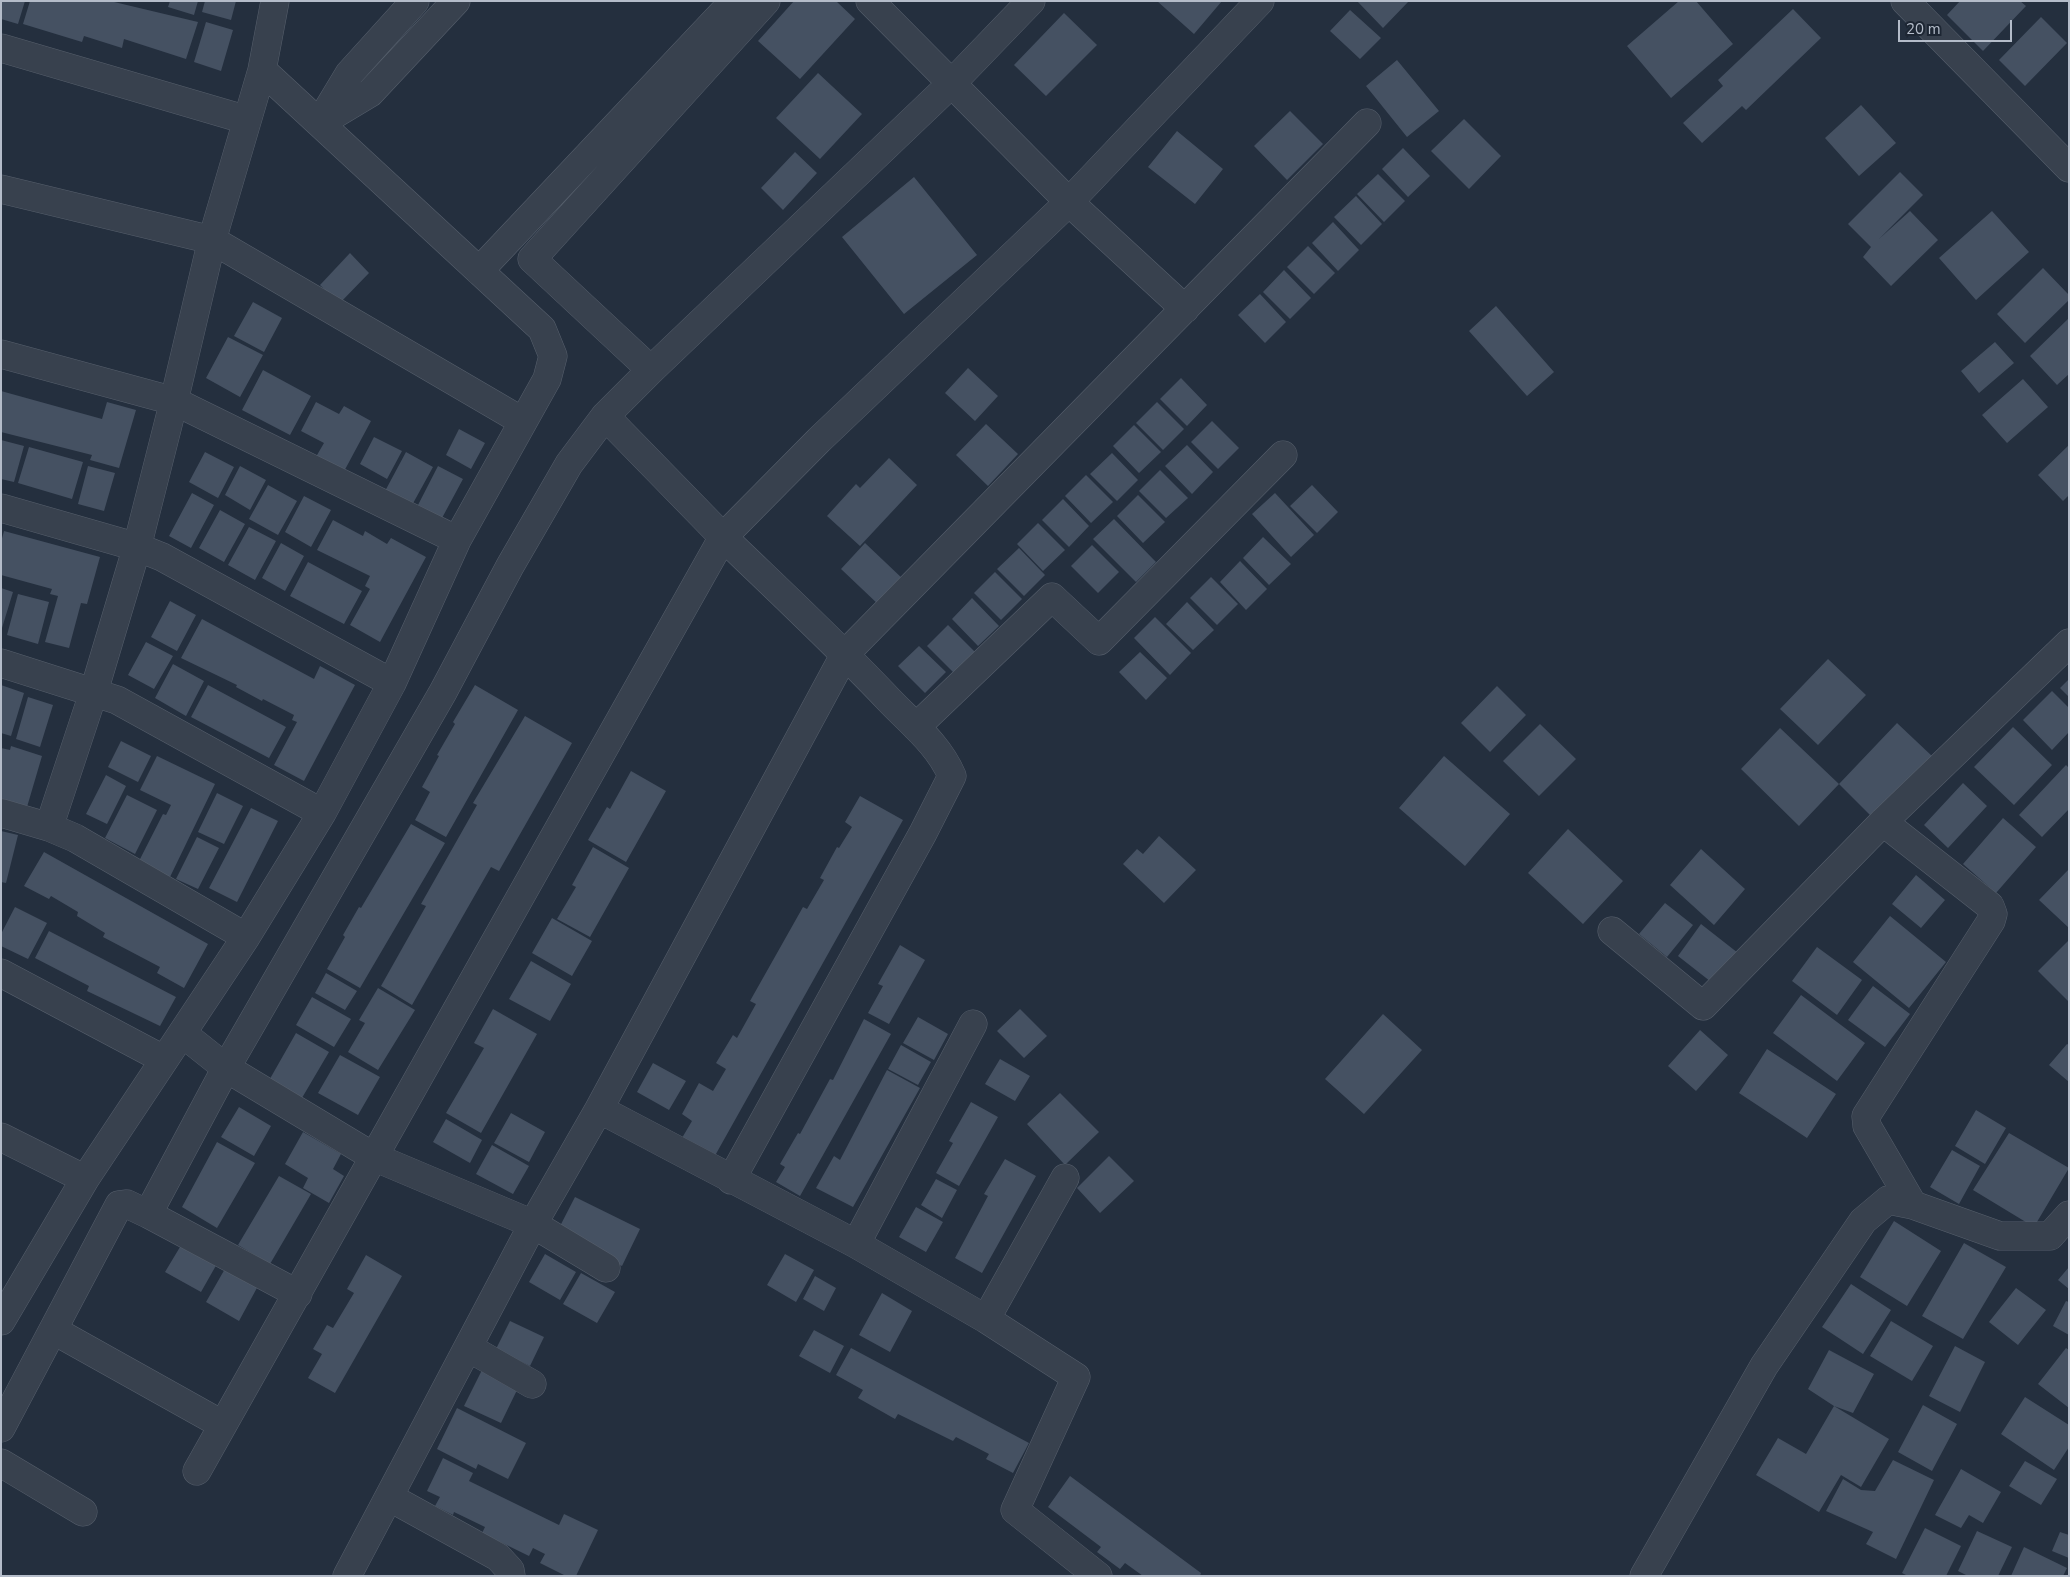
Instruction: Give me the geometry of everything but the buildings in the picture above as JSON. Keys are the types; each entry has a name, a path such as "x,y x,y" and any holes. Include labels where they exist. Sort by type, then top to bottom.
{"street":[{"path":"49,827 94,691 137,547 212,240 262,70 275,1"},
{"path":"320,123 349,74 415,1"},
{"path":"320,123 370,93 456,1"},
{"path":"479,271 734,1"},
{"path":"651,370 532,259 766,1"},
{"path":"870,1 1069,202 1185,309"},
{"path":"148,1214 226,1068 443,692 510,566 569,464 605,416 951,84 1031,1"},
{"path":"197,1471 723,537 819,440 1069,202 1260,1"},
{"path":"1905,1 2069,168"},
{"path":"1,48 247,120"},
{"path":"3,1312 85,1178 246,937 322,813 392,683 457,540 547,379 553,356 542,329 262,70"},
{"path":"347,1576 533,1224 599,1109 846,654 1367,123"},
{"path":"1,188 212,240 522,422"},
{"path":"1,354 174,401 457,540"},
{"path":"605,416 723,537 846,654 944,756 952,776 923,834 731,1180"},
{"path":"916,727 1052,598 1099,641 1283,455"},
{"path":"1,508 137,547 162,557 392,683"},
{"path":"1612,931 1703,1006 1883,822 2069,643"},
{"path":"1,663 94,691 117,700 322,813"},
{"path":"1,813 49,827 75,838 246,937"},
{"path":"1883,822 1990,906 1994,914 1866,1116 1867,1126 1913,1205"},
{"path":"1,973 163,1059"},
{"path":"856,1244 973,1024"},
{"path":"182,1033 226,1068 374,1157 533,1224 606,1268"},
{"path":"599,1109 856,1244 986,1319 1076,1377 1015,1510 1098,1576"},
{"path":"1,1137 85,1178"},
{"path":"986,1319 1065,1178"},
{"path":"1644,1576 1764,1366 1863,1221 1888,1200 1913,1205 2000,1236 2050,1236 2069,1215"},
{"path":"1,1428 118,1205 128,1204 298,1294"},
{"path":"53,1330 223,1425"},
{"path":"469,1348 532,1384"},
{"path":"1,1463 83,1512"},
{"path":"389,1497 498,1557 510,1570 511,1576"}]}
